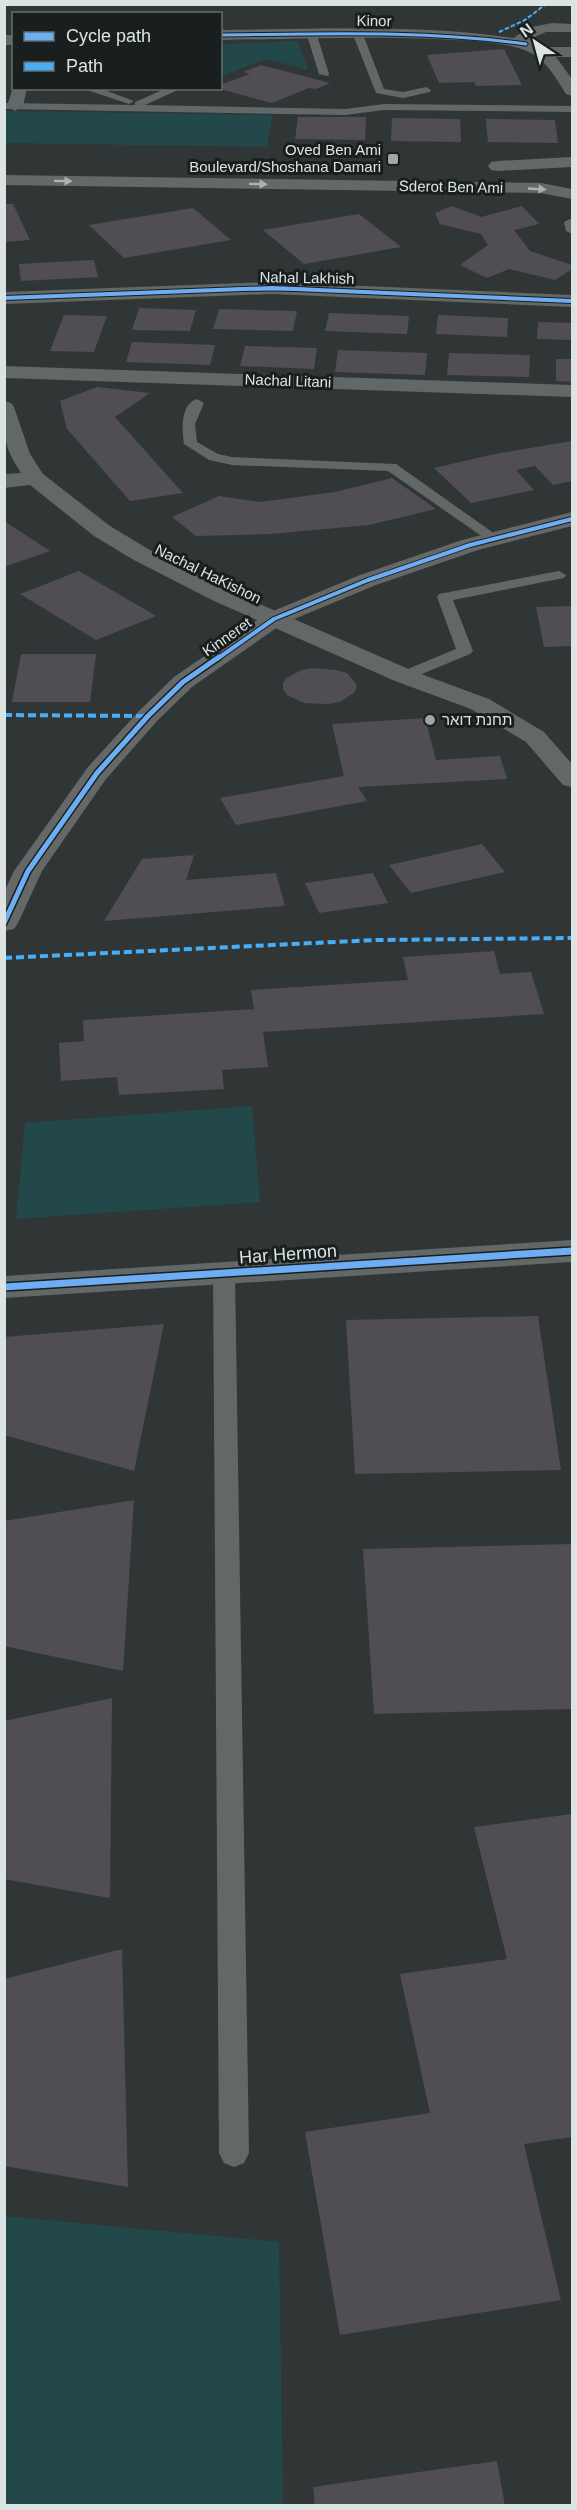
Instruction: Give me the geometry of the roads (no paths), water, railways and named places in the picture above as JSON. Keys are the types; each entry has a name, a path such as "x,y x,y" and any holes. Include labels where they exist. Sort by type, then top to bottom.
{"main road":[{"name":"Sderot Ben Ami","path":"478,166 573,164"},
{"name":"Sderot Ben Ami","path":"573,164 564,174 563,182 573,193"},
{"name":"Sderot Ben Ami","path":"4,180 541,188 573,193"},
{"name":"Kinneret","path":"4,923 16,871 97,772 148,716 183,682 274,619 368,580 470,545 573,519"}],"street":[{"name":"Kinor","path":"442,35 573,28"},
{"path":"541,29 525,34 522,38 556,65 573,91"},
{"name":"Kinor","path":"222,35 357,32 442,35 489,38 532,47 573,52"},
{"path":"10,106 18,90"},
{"name":"Nahal Lakhish","path":"4,298 272,288 573,301"},
{"name":"Nachal Litani","path":"4,372 573,391"},
{"name":"Nachal HaKishon","path":"4,407 19,454 35,478 102,531 140,555 274,619 404,676 480,704 535,737 573,779"},
{"path":"4,481 35,478"},
{"name":"Har Hermon","path":"4,1287 573,1251"}],"lane":[{"path":"311,32 324,74"},
{"path":"357,32 380,92 395,95 426,90"},
{"path":"92,90 138,106 173,90"},
{"path":"10,106 138,106 345,112 384,107 573,109"},
{"path":"197,403 188,424 191,444 214,456 232,461 391,467 495,539"},
{"path":"404,676 465,651 444,597 559,575"},
{"path":"224,1273 234,2153"}],"place":[{"name":"Oved Ben Ami Boulevard/Shoshana Damari","path":"393,159"},
{"name":"תחנת דואר","path":"430,720"}]}
